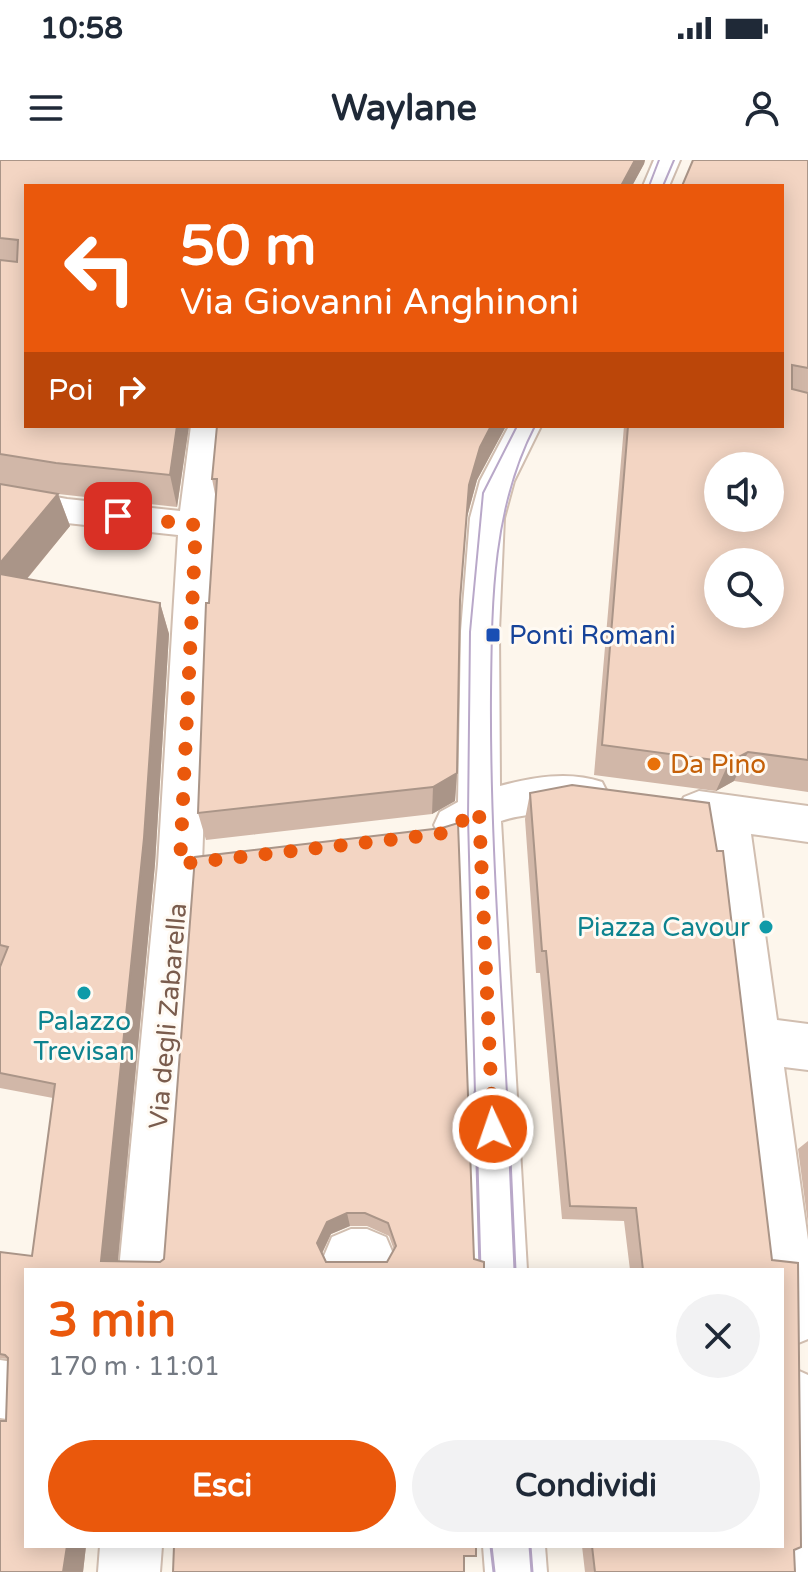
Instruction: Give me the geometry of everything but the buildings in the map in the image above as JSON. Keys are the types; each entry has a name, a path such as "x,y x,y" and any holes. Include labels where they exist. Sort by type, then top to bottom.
{"street":[{"path":"657,184 667,160"},
{"name":"Via degli Zabarella","path":"153,1259 180,864 196,525 207,428"},
{"path":"493,1261 479,811 480,631 487,518 497,481 524,428"},
{"path":"0,499 67,511 196,525"},
{"path":"425,836 440,834 492,805 565,791 808,824"},
{"path":"713,811 756,1041 784,1268"},
{"path":"180,864 226,859"},
{"path":"756,1041 808,1047"},
{"path":"784,1268 794,1342 807,1572"},
{"path":"0,1389 24,1393"},
{"path":"129,1572 131,1548"},
{"path":"514,1548 516,1572"}],"tram line":[{"path":"650,184 659,160"},
{"path":"664,184 674,160"},
{"path":"475,1094 468,817 470,632 483,493 516,428"},
{"path":"507,1094 492,793 492,625 502,523 510,490 534,428"},
{"path":"475,1092 480,1268"},
{"path":"507,1092 515,1268"},
{"path":"491,1548 494,1572"},
{"path":"530,1548 532,1572"}],"place":[{"name":"Ponti Romani","path":"493,635"},
{"name":"Da Pino","path":"654,764"},
{"name":"Piazza Cavour","path":"766,927"},
{"name":"Palazzo Trevisan","path":"84,993"}],"route":[{"path":"118,516 196,525 180,864 440,834 479,811 493,1129"}]}
